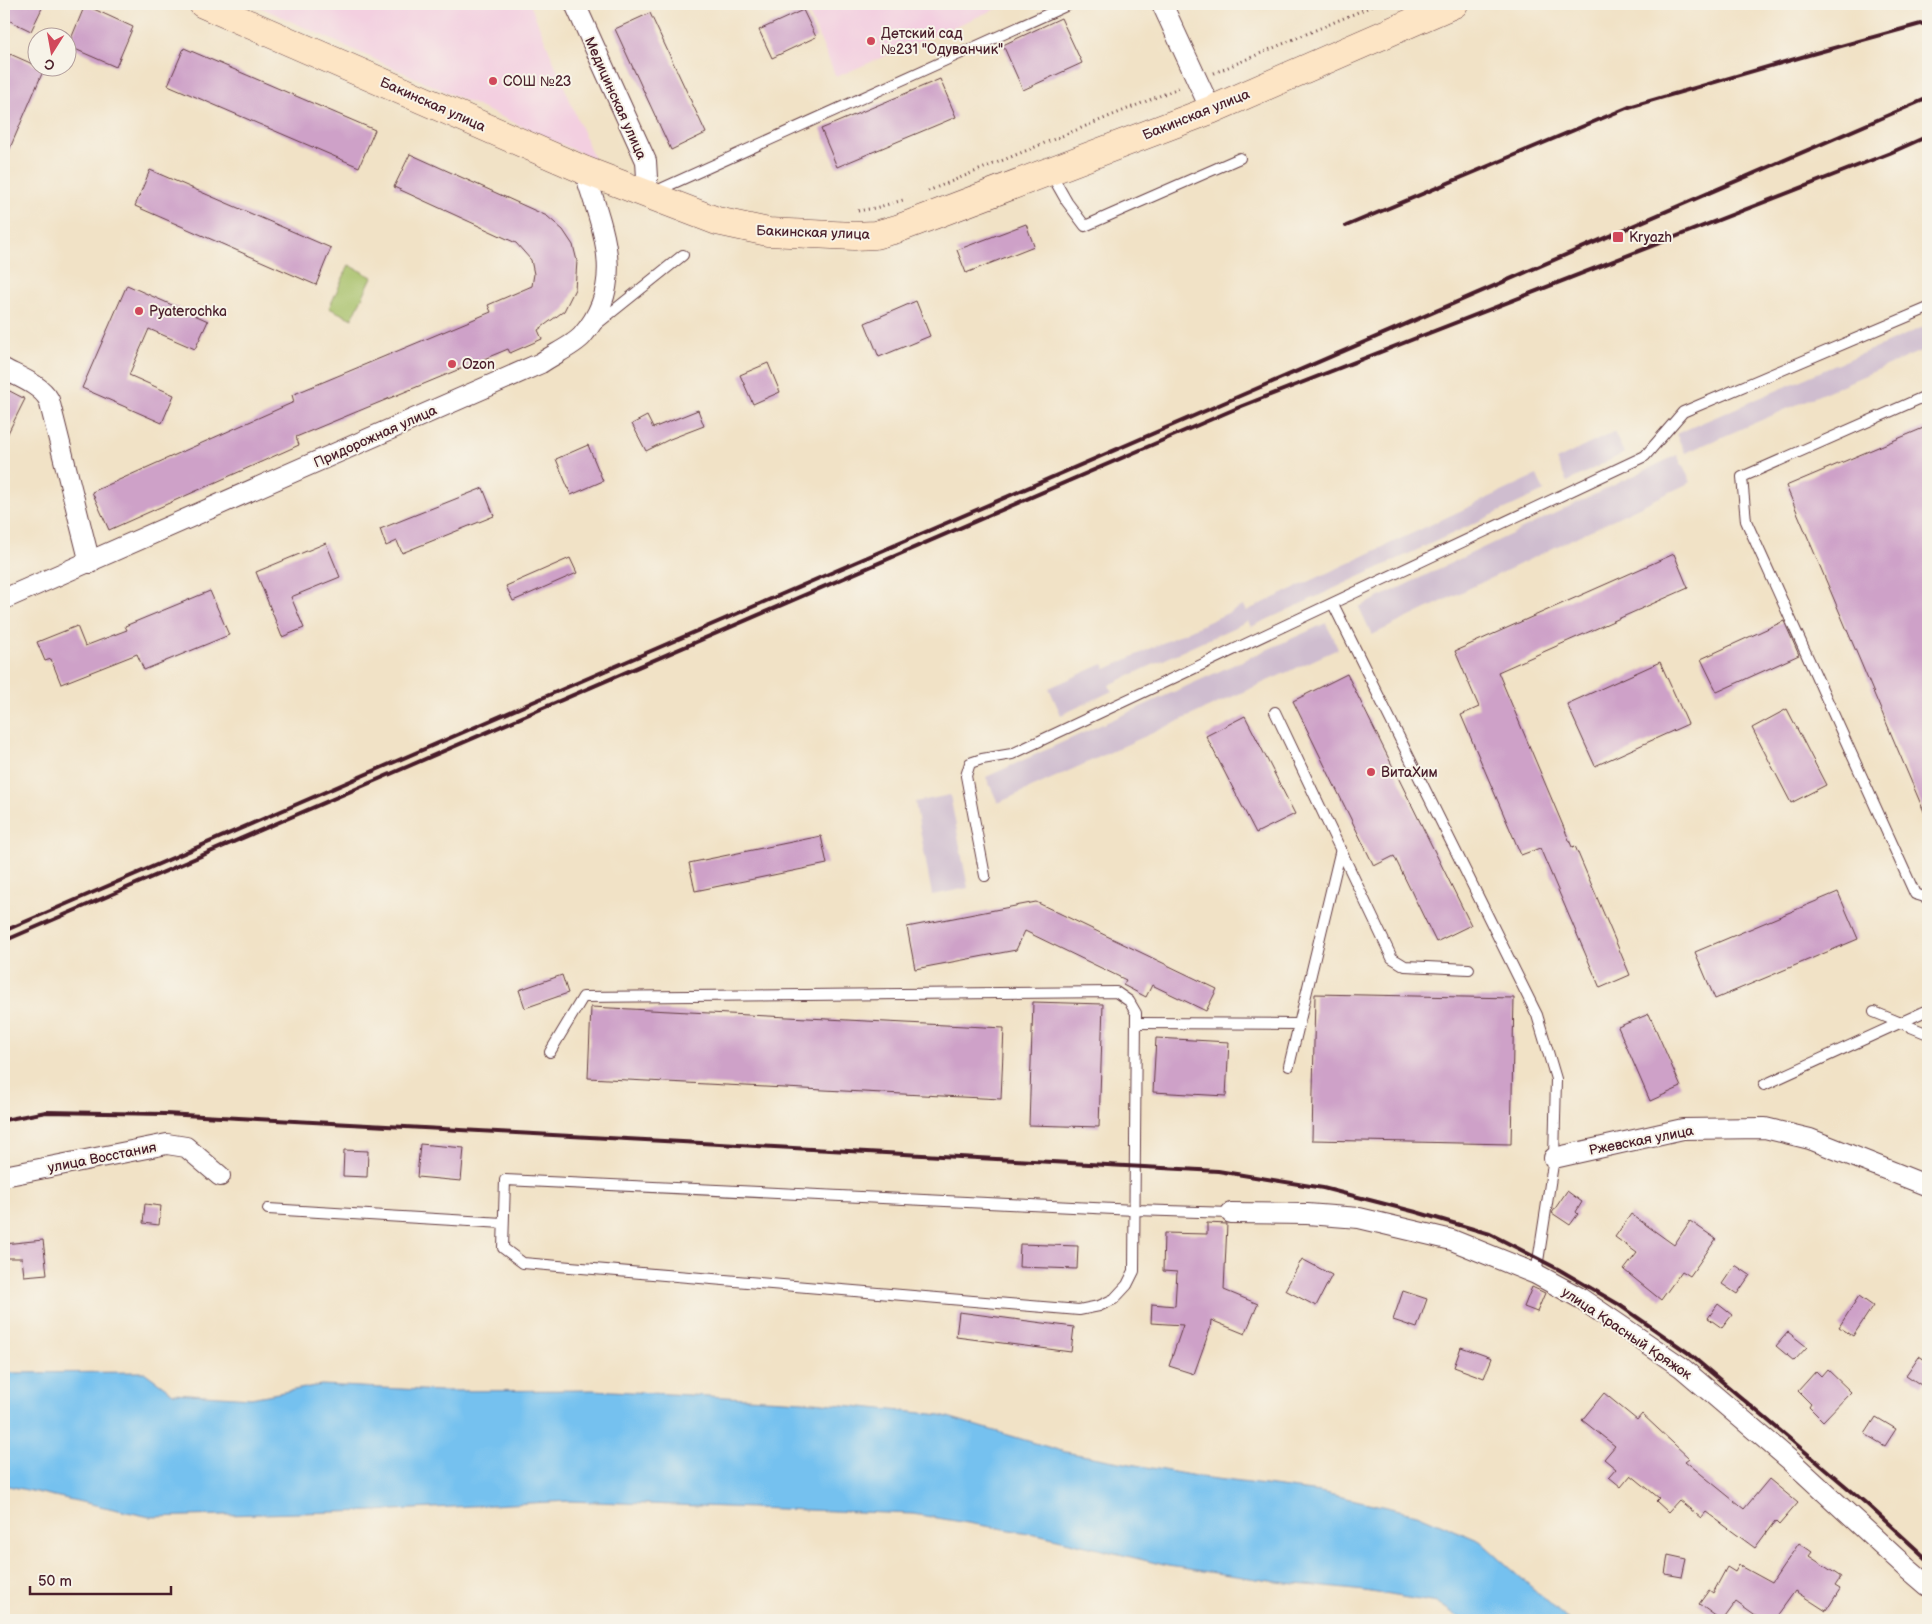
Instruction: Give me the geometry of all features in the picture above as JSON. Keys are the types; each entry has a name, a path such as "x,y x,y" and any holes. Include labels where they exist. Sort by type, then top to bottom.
{"main road":[{"name":"Бакинская улица","path":"203,4 584,170 717,221 760,231 854,236 875,235 896,229 1210,110 1454,4"}],"street":[{"name":"Медицинская улица","path":"575,4 646,161 648,195"},
{"path":"1162,4 1210,110"},
{"name":"Придорожная улица","path":"4,600 540,363 581,336 602,306 609,275 605,238 584,170"},
{"path":"4,369 40,389 49,400 90,563"},
{"name":"Ржевская улица","path":"1554,1158 1683,1129 1766,1128 1810,1139 1928,1186"},
{"name":"улица Восстания","path":"4,1176 167,1144 186,1147 220,1176"},
{"name":"улица Красный Кряжок","path":"1231,1213 1307,1214 1359,1218 1452,1240 1536,1274 1580,1298 1681,1367 1791,1461 1899,1562 1928,1586"}],"lane":[{"path":"648,195 1048,8 1070,4"},
{"path":"1049,171 1067,202 1085,226 1240,158"},
{"path":"581,336 684,255"},
{"path":"985,876 966,776 970,763 1012,754 1645,456 1683,412 1928,308"},
{"path":"1928,395 1742,477 1746,521 1915,894 1928,898"},
{"path":"1333,604 1537,1016 1556,1079 1554,1158 1536,1274"},
{"path":"1276,712 1392,958 1406,966 1470,969"},
{"path":"1289,1066 1341,849"},
{"path":"550,1052 583,997 1116,992 1129,1001 1136,1014 1135,1210 1134,1271 1128,1284 1114,1299 1100,1306 1079,1310 523,1263 503,1248 505,1180 1135,1210 1231,1213"},
{"path":"1764,1085 1928,1010"},
{"path":"1874,1012 1928,1034"},
{"path":"1136,1023 1299,1024"},
{"path":"268,1209 503,1223"}],"path":[{"path":"926,191 1377,4"},
{"path":"857,211 908,199"}],"shaded area":[{"name":"СОШ №23","path":"253,4 530,4 594,159"},
{"name":"Детский сад №231 \"Одуванчик\"","path":"805,4 1005,4 1005,5 836,77"},
{"path":"1928,325 1928,348 1685,453 1676,434"},
{"path":"1614,432 1624,453 1567,482 1556,460"},
{"path":"1677,455 1691,482 1372,635 1359,607"},
{"path":"1537,475 1544,491 1251,627 1248,621 1109,685 1112,691 1061,715 1049,688 1103,664 1106,669 1243,606 1246,611"},
{"path":"1326,623 1338,649 998,803 986,777"},
{"path":"950,795 968,888 932,895 915,802"}],"green space":[{"path":"349,265 372,277 352,319 329,308"}],"water":[{"path":"144,1372 173,1393 251,1398 321,1385 441,1391 593,1390 803,1401 941,1415 1065,1452 1201,1477 1320,1492 1417,1514 1480,1541 1568,1620 1463,1620 1438,1603 1365,1591 1277,1582 1168,1566 1041,1535 913,1514 569,1501 373,1511 150,1517 4,1485 4,1373"}],"building":[{"path":"4,4 44,4 32,28 28,30 4,18"},
{"path":"85,5 133,27 116,67 78,50 78,28 75,28"},
{"path":"803,10 816,37 772,58 759,30"},
{"path":"650,13 706,133 671,150 615,29"},
{"path":"1061,18 1082,63 1023,90 1003,45"},
{"path":"184,48 375,130 359,167 168,85"},
{"path":"10,54 28,62 28,78 40,78 4,162 4,68"},
{"path":"940,79 956,117 837,167 821,129"},
{"path":"410,154 547,216 563,230 573,245 577,261 575,289 564,311 538,330 542,339 510,353 508,349 296,437 299,445 109,530 92,492 294,402 292,395 491,312 488,305 532,286 534,274 531,260 516,243 394,187"},
{"path":"150,170 331,248 316,285 135,206"},
{"path":"1026,224 1034,246 966,273 957,250"},
{"path":"127,285 208,321 195,349 149,329 129,375 174,395 162,423 82,388"},
{"path":"916,301 930,336 879,357 865,323"},
{"path":"768,363 780,392 753,404 740,375"},
{"path":"4,388 25,399 4,441"},
{"path":"698,410 704,426 670,439 646,451 632,424 647,416 653,428"},
{"path":"1928,426 1928,821 1786,486"},
{"path":"588,445 603,481 571,495 556,459"},
{"path":"483,488 494,516 402,553 397,541 386,546 380,529"},
{"path":"326,543 340,577 291,597 304,628 282,637 256,572"},
{"path":"1674,554 1688,588 1498,672 1572,847 1575,846 1630,975 1600,988 1540,848 1521,855 1461,715 1479,707 1455,651"},
{"path":"570,558 577,573 513,601 506,586"},
{"path":"210,591 229,635 144,670 137,654 61,684 51,659 45,661 37,642 77,626 85,646 127,630 125,626"},
{"path":"1784,621 1799,655 1717,692 1701,659"},
{"path":"1660,662 1688,724 1595,766 1567,704"},
{"path":"1347,674 1471,925 1436,942 1394,856 1374,866 1293,701"},
{"path":"1787,709 1826,785 1791,803 1752,728"},
{"path":"1245,716 1295,814 1256,833 1206,736"},
{"path":"821,836 827,864 695,891 689,863"},
{"path":"1838,892 1858,939 1715,999 1695,952"},
{"path":"1036,902 1217,989 1206,1011 1152,985 1146,997 1123,985 1126,980 1025,931 1016,950 915,969 907,927"},
{"path":"562,975 568,993 525,1008 519,990"},
{"path":"1315,994 1514,998 1511,1144 1312,1140"},
{"path":"1033,1002 1103,1004 1099,1127 1029,1125"},
{"path":"591,1007 1004,1028 1001,1099 588,1078"},
{"path":"1649,1014 1681,1087 1650,1101 1618,1027"},
{"path":"1156,1038 1229,1042 1226,1096 1153,1092"},
{"path":"420,1144 464,1148 461,1181 417,1177"},
{"path":"344,1150 368,1151 367,1177 343,1176"},
{"path":"1567,1191 1582,1202 1576,1212 1578,1214 1570,1225 1552,1213"},
{"path":"145,1204 161,1206 159,1225 143,1223"},
{"path":"1631,1214 1674,1245 1690,1221 1716,1239 1690,1276 1682,1271 1661,1300 1624,1270 1637,1253 1615,1237"},
{"path":"1207,1223 1227,1224 1224,1290 1258,1304 1245,1334 1211,1320 1210,1329 1194,1374 1169,1366 1183,1325 1151,1323 1152,1304 1175,1306 1177,1272 1163,1271 1164,1233 1207,1234"},
{"path":"43,1240 47,1274 24,1276 22,1258 4,1258 4,1244"},
{"path":"1020,1244 1078,1246 1077,1269 1019,1267"},
{"path":"1302,1259 1332,1275 1316,1306 1285,1290"},
{"path":"1735,1265 1750,1275 1737,1294 1722,1284"},
{"path":"1532,1287 1545,1293 1537,1312 1524,1307"},
{"path":"1403,1291 1427,1299 1417,1328 1393,1320"},
{"path":"1859,1296 1873,1306 1853,1336 1839,1327"},
{"path":"1718,1304 1732,1315 1722,1328 1708,1318"},
{"path":"959,1312 1074,1327 1071,1352 956,1337"},
{"path":"1788,1332 1807,1347 1794,1361 1776,1346"},
{"path":"1461,1347 1492,1358 1484,1378 1454,1367"},
{"path":"1919,1356 1928,1362 1928,1375 1921,1385 1906,1375"},
{"path":"1827,1369 1851,1392 1823,1421 1809,1407 1811,1404 1798,1391 1816,1371 1821,1376"},
{"path":"1604,1393 1637,1420 1642,1414 1689,1458 1685,1461 1744,1509 1769,1479 1798,1503 1779,1525 1775,1521 1755,1548 1706,1512 1701,1518 1679,1500 1668,1512 1656,1501 1659,1498 1631,1475 1621,1487 1609,1477 1616,1469 1604,1459 1615,1446 1582,1420"},
{"path":"1876,1417 1896,1429 1885,1446 1865,1434"},
{"path":"1799,1543 1812,1552 1809,1556 1841,1577 1835,1586 1840,1589 1826,1611 1795,1591 1774,1620 1761,1620 1736,1602 1723,1620 1721,1620 1699,1604 1709,1590 1713,1593 1727,1567 1735,1572 1739,1565 1772,1583"},
{"path":"1668,1555 1686,1559 1682,1577 1665,1574"}],"railway":[{"path":"1346,226 1629,107 1928,22"},
{"path":"4,931 1928,98"},
{"path":"4,941 1242,406 1890,153 1928,136"},
{"path":"4,1120 46,1112 165,1114 1218,1171 1323,1188 1416,1212 1490,1234 1558,1269 1618,1304 1687,1352 1868,1505 1928,1560"}],"place":[{"name":"Детский сад №231 \"Одуванчик\"","path":"871,41"},
{"name":"СОШ №23","path":"493,81"},
{"name":"Kryazh","path":"1618,237"},
{"name":"Pyaterochka","path":"139,311"},
{"name":"Ozon","path":"452,364"},
{"name":"ВитаХим","path":"1371,772"}]}
